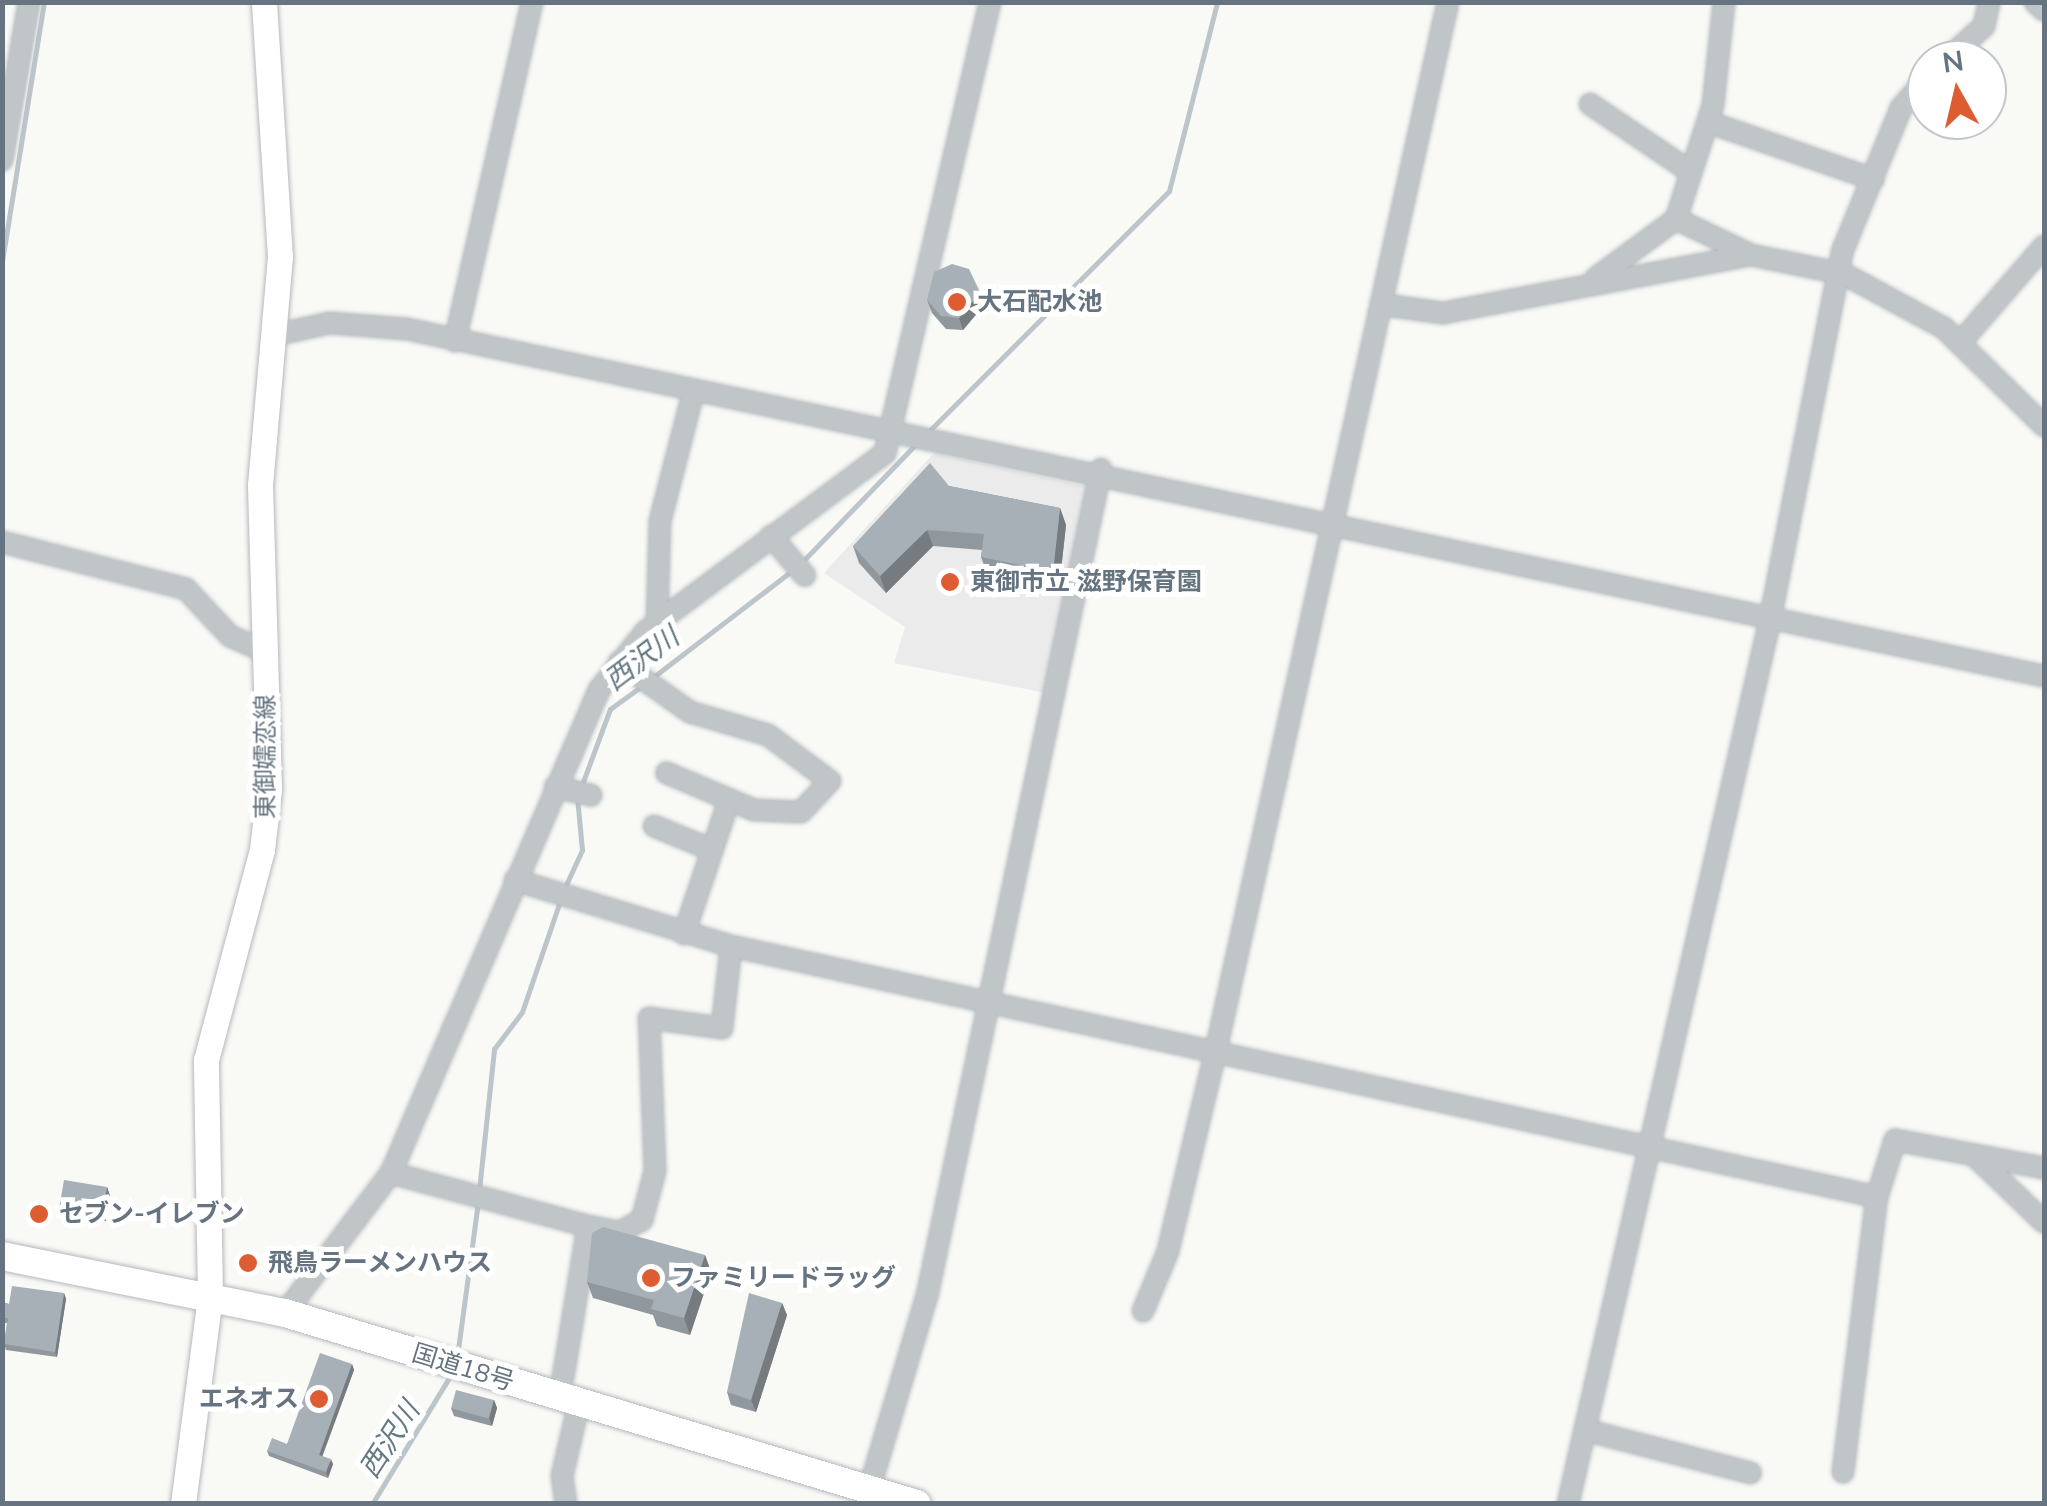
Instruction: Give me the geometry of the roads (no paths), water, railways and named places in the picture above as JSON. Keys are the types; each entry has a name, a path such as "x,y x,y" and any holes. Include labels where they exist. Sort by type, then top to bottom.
{"highway":[{"name":"国道18号","path":"2,1256 210,1295 285,1314 918,1504"}],"main road":[{"name":"東御嬬恋線","path":"183,1504 210,1295 206,1060 268,816 262,445 280,334 264,2"}],"street":[{"path":"2,160 28,2"},
{"path":"455,341 532,2"},
{"path":"285,1314 391,1172 515,880 619,662 657,622 885,453 901,432 990,2"},
{"path":"1143,1311 1168,1251 1216,1050 1336,528 1448,2"},
{"path":"1592,281 1676,219 1708,122 1724,2"},
{"path":"1968,40 1984,26 1989,2"},
{"path":"2035,2 2044,10"},
{"path":"1568,1504 1653,1147 1770,620 1844,274 1842,252 1907,101"},
{"path":"1590,104 1691,172"},
{"path":"1708,122 1873,179"},
{"path":"1676,219 1751,254 1844,274 1960,344 2044,426"},
{"path":"1960,344 2044,246"},
{"path":"1384,305 1443,314 1592,281 1751,254"},
{"path":"280,334 330,323 455,341 941,442 1101,469 1336,528 2044,676"},
{"path":"657,622 660,522 694,390"},
{"path":"869,1490 927,1296 994,1001 1101,469"},
{"path":"771,536 805,576"},
{"path":"2,542 186,589 230,636 264,650"},
{"path":"619,662 690,712 768,735 830,781 801,812 730,800 667,772"},
{"path":"561,788 591,795"},
{"path":"684,934 708,848 730,800"},
{"path":"654,826 708,848"},
{"path":"515,880 571,904 731,946 1877,1197"},
{"path":"391,1172 588,1226 620,1232 642,1220 655,1171 649,1018 722,1028 731,946"},
{"path":"1843,1472 1877,1197 1904,1136 1978,1158 2044,1168"},
{"path":"1978,1158 2044,1222"},
{"path":"562,1378 588,1226"},
{"path":"566,1504 562,1476 579,1404"},
{"path":"1585,1430 1752,1473"}],"waterway":[{"path":"2,261 44,2"},
{"name":"西沢川","path":"927,433 1169,191 1217,2"},
{"name":"西沢川","path":"802,562 916,444"},
{"name":"西沢川","path":"652,678 794,569"},
{"name":"西沢川","path":"581,787 610,709 643,685"},
{"name":"西沢川","path":"565,887 582,850 577,797"},
{"name":"西沢川","path":"479,1190 494,1049 522,1012 561,898"},
{"path":"457,1357 478,1201"},
{"name":"西沢川","path":"372,1504 452,1373"}],"place":[{"name":"大石配水池","path":"957,302"},
{"name":"東御市立 滋野保育園","path":"950,582"},
{"name":"セブン-イレブン","path":"39,1214"},
{"name":"飛鳥ラーメンハウス","path":"248,1263"},
{"name":"ファミリードラッグ","path":"651,1278"},
{"name":"エネオス","path":"319,1399"}]}
